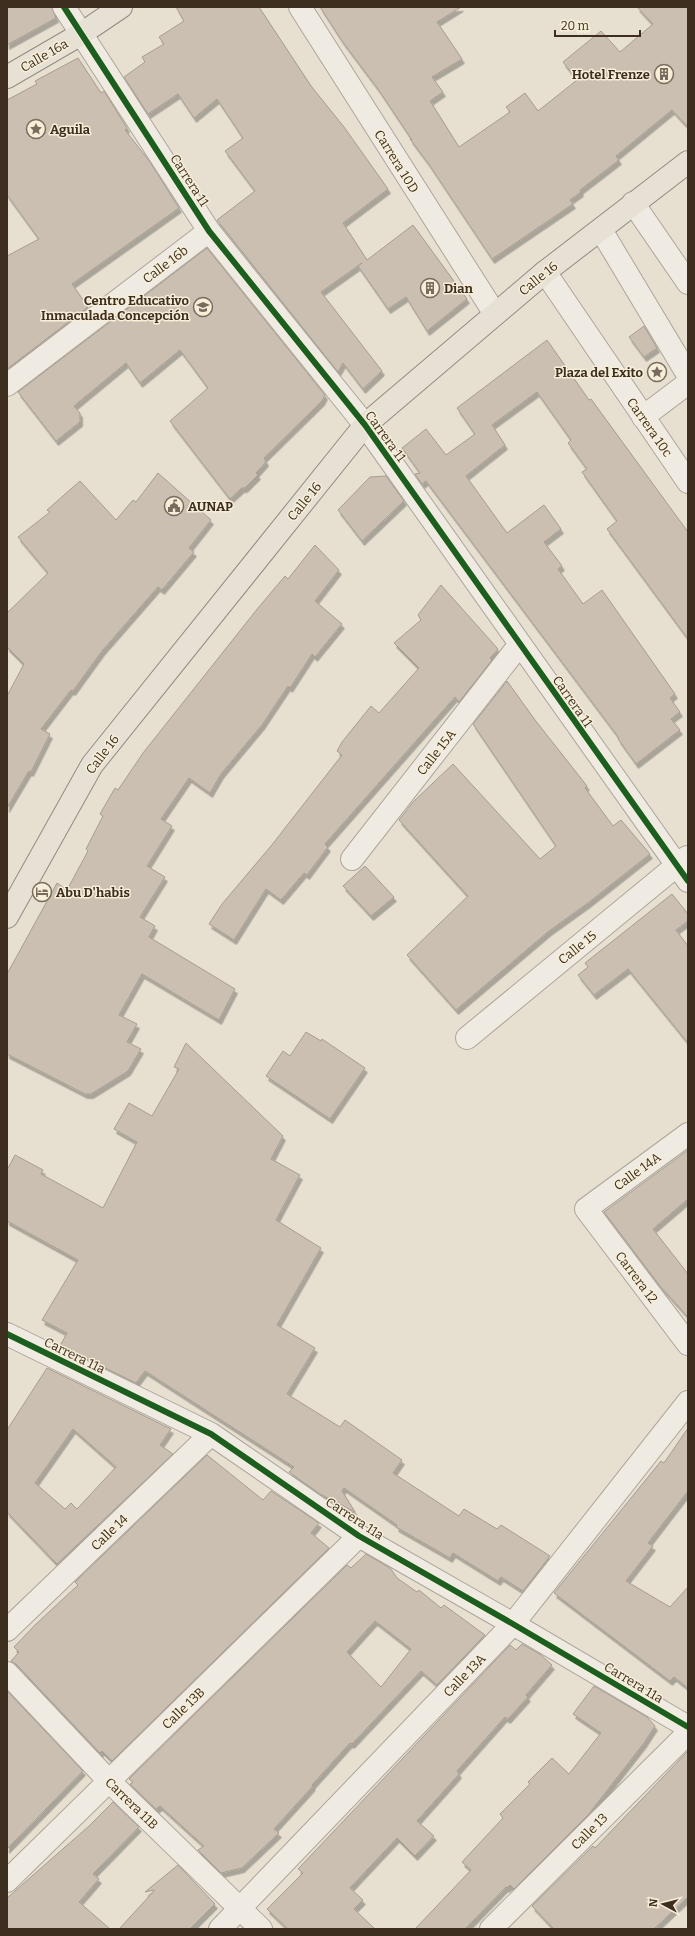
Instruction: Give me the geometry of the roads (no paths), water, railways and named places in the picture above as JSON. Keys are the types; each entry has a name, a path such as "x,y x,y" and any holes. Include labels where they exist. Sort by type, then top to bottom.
{"main road":[{"name":"Calle 16a","path":"7,77 82,34 121,7"},
{"name":"Calle 16","path":"7,917 92,765 365,425 545,272 688,162"}],"street":[{"name":"Carrera 11","path":"64,7 209,230 365,425 520,644 684,868"},
{"name":"Carrera 10D","path":"300,7 495,314"},
{"path":"633,204 688,283"},
{"name":"Calle 16b","path":"7,385 209,230"},
{"path":"601,230 688,374"},
{"name":"Carrera 10c","path":"545,272 688,482"},
{"path":"643,417 688,383"},
{"name":"Calle 15A","path":"352,859 520,644"},
{"name":"Calle 15","path":"467,1038 684,868"},
{"name":"Calle 14A","path":"586,1209 688,1134"},
{"name":"Carrera 12","path":"586,1209 688,1344"},
{"name":"Carrera 11a","path":"7,1334 211,1434 359,1536 513,1624 688,1727"},
{"name":"Calle 13A","path":"220,1929 513,1624 688,1402"},
{"name":"Calle 14","path":"7,1630 211,1434"},
{"name":"Calle 13B","path":"7,1881 359,1536"},
{"name":"Carrera 11B","path":"7,1672 109,1781 261,1929"},
{"name":"Calle 13","path":"491,1929 688,1733"}],"place":[{"name":"Hotel Frenze","path":"664,74"},
{"name":"Aguila","path":"36,129"},
{"name":"Dian","path":"430,288"},
{"name":"Centro Educativo Inmaculada Concepción","path":"203,307"},
{"name":"Plaza del Exito","path":"657,372"},
{"name":"AUNAP","path":"174,506"},
{"name":"Abu D'habis","path":"42,892"}]}
